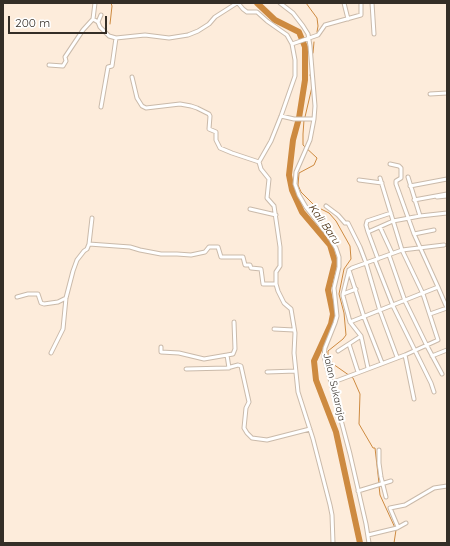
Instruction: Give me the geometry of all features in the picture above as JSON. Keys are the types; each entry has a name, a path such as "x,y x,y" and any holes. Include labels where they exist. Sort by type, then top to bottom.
{"street":[{"path":"49,65 63,66 66,61 65,57 83,30 93,19 95,3"},
{"path":"93,19 98,22 106,35 116,38 145,35 169,38 188,35 210,24 215,17 237,3 247,12 257,12 287,35 292,44 295,60 295,76 271,141 259,162 261,169 269,180 267,198 274,206 276,215 280,247 280,266 276,272 276,284 284,303 291,309 294,330 298,392 310,429 330,505 332,515 333,543"},
{"name":"Jalan Sukaraja","path":"280,3 293,13 308,34 309,39 314,87 314,119 306,151 296,172 295,184 299,194 331,239 339,257 339,267 334,288 337,316 325,348 324,356 343,426 369,543"},
{"path":"344,3 348,19"},
{"path":"292,44 318,35 325,25 361,15 361,3"},
{"path":"372,3 374,34"},
{"path":"98,22 101,15"},
{"path":"100,107 108,67 112,66 116,38"},
{"path":"132,77 137,98 142,106 146,108 180,104 197,108 209,114 209,129 216,132 216,140 220,148 259,162"},
{"path":"430,94 447,93"},
{"path":"281,116 298,119 314,119"},
{"path":"390,164 401,168 401,178 396,181 396,184 414,234 446,308 430,314"},
{"path":"331,383 351,374 405,355 438,340 423,294 402,250 380,178"},
{"path":"408,178 420,216"},
{"path":"410,186 447,179"},
{"path":"359,180 382,183"},
{"path":"414,200 447,195"},
{"path":"326,206 338,215 344,223 348,223 366,263 380,311 397,357"},
{"path":"250,209 276,215"},
{"path":"391,213 367,221 366,225 393,306 434,392"},
{"path":"368,232 393,221 447,213"},
{"path":"51,353 63,329 66,298 77,260 87,249 89,244 92,218"},
{"path":"380,227 405,301 426,346 442,374"},
{"path":"414,234 434,230"},
{"path":"89,244 130,246 140,250 162,254 191,255 205,252 209,247 218,247 221,257 243,257 245,265 250,265 251,268 261,269 263,284 276,284"},
{"path":"350,270 402,250 444,245"},
{"path":"350,270 364,317 382,363"},
{"path":"350,270 343,294 350,322 361,336 368,368"},
{"path":"350,322 438,287"},
{"path":"343,294 356,289"},
{"path":"16,297 36,294 39,295 41,303 44,304 58,302 66,298"},
{"path":"161,347 162,352 179,353 196,358 209,358 233,354 235,352 234,322"},
{"path":"274,330 294,330"},
{"path":"338,351 361,336"},
{"path":"349,344 358,372"},
{"path":"432,356 447,350"},
{"path":"227,355 229,368"},
{"path":"405,355 414,399"},
{"path":"186,368 229,368 238,365 241,366 250,402 246,408 244,428 246,433 252,438 267,440 310,429"},
{"path":"267,372 296,371"},
{"path":"380,450 380,484 386,497"},
{"path":"358,491 390,481"},
{"path":"396,528 390,508 405,505 434,488 447,486"},
{"path":"368,536 396,528 406,523"}],"waterway":[{"path":"110,24 111,3"},
{"name":"Kali Baru","path":"257,3 275,20 299,32 305,47 305,80 299,118 293,140 289,175 292,190 302,212 330,245 335,262 328,290 333,314 331,324 314,361 316,380 336,432 360,543"},
{"path":"306,3 317,18 317,32"},
{"path":"313,53 314,42"},
{"path":"310,75 312,82"},
{"path":"305,117 312,87"},
{"path":"304,120 303,145 317,158 314,165 299,173 298,185 301,192 315,206 329,213 336,221 350,246 351,259 344,269 339,294 344,313 346,335 328,351 328,354 333,364 353,378 360,394 359,424 373,448 375,448 379,483"},
{"path":"379,486 380,495 396,530 394,543"}]}
